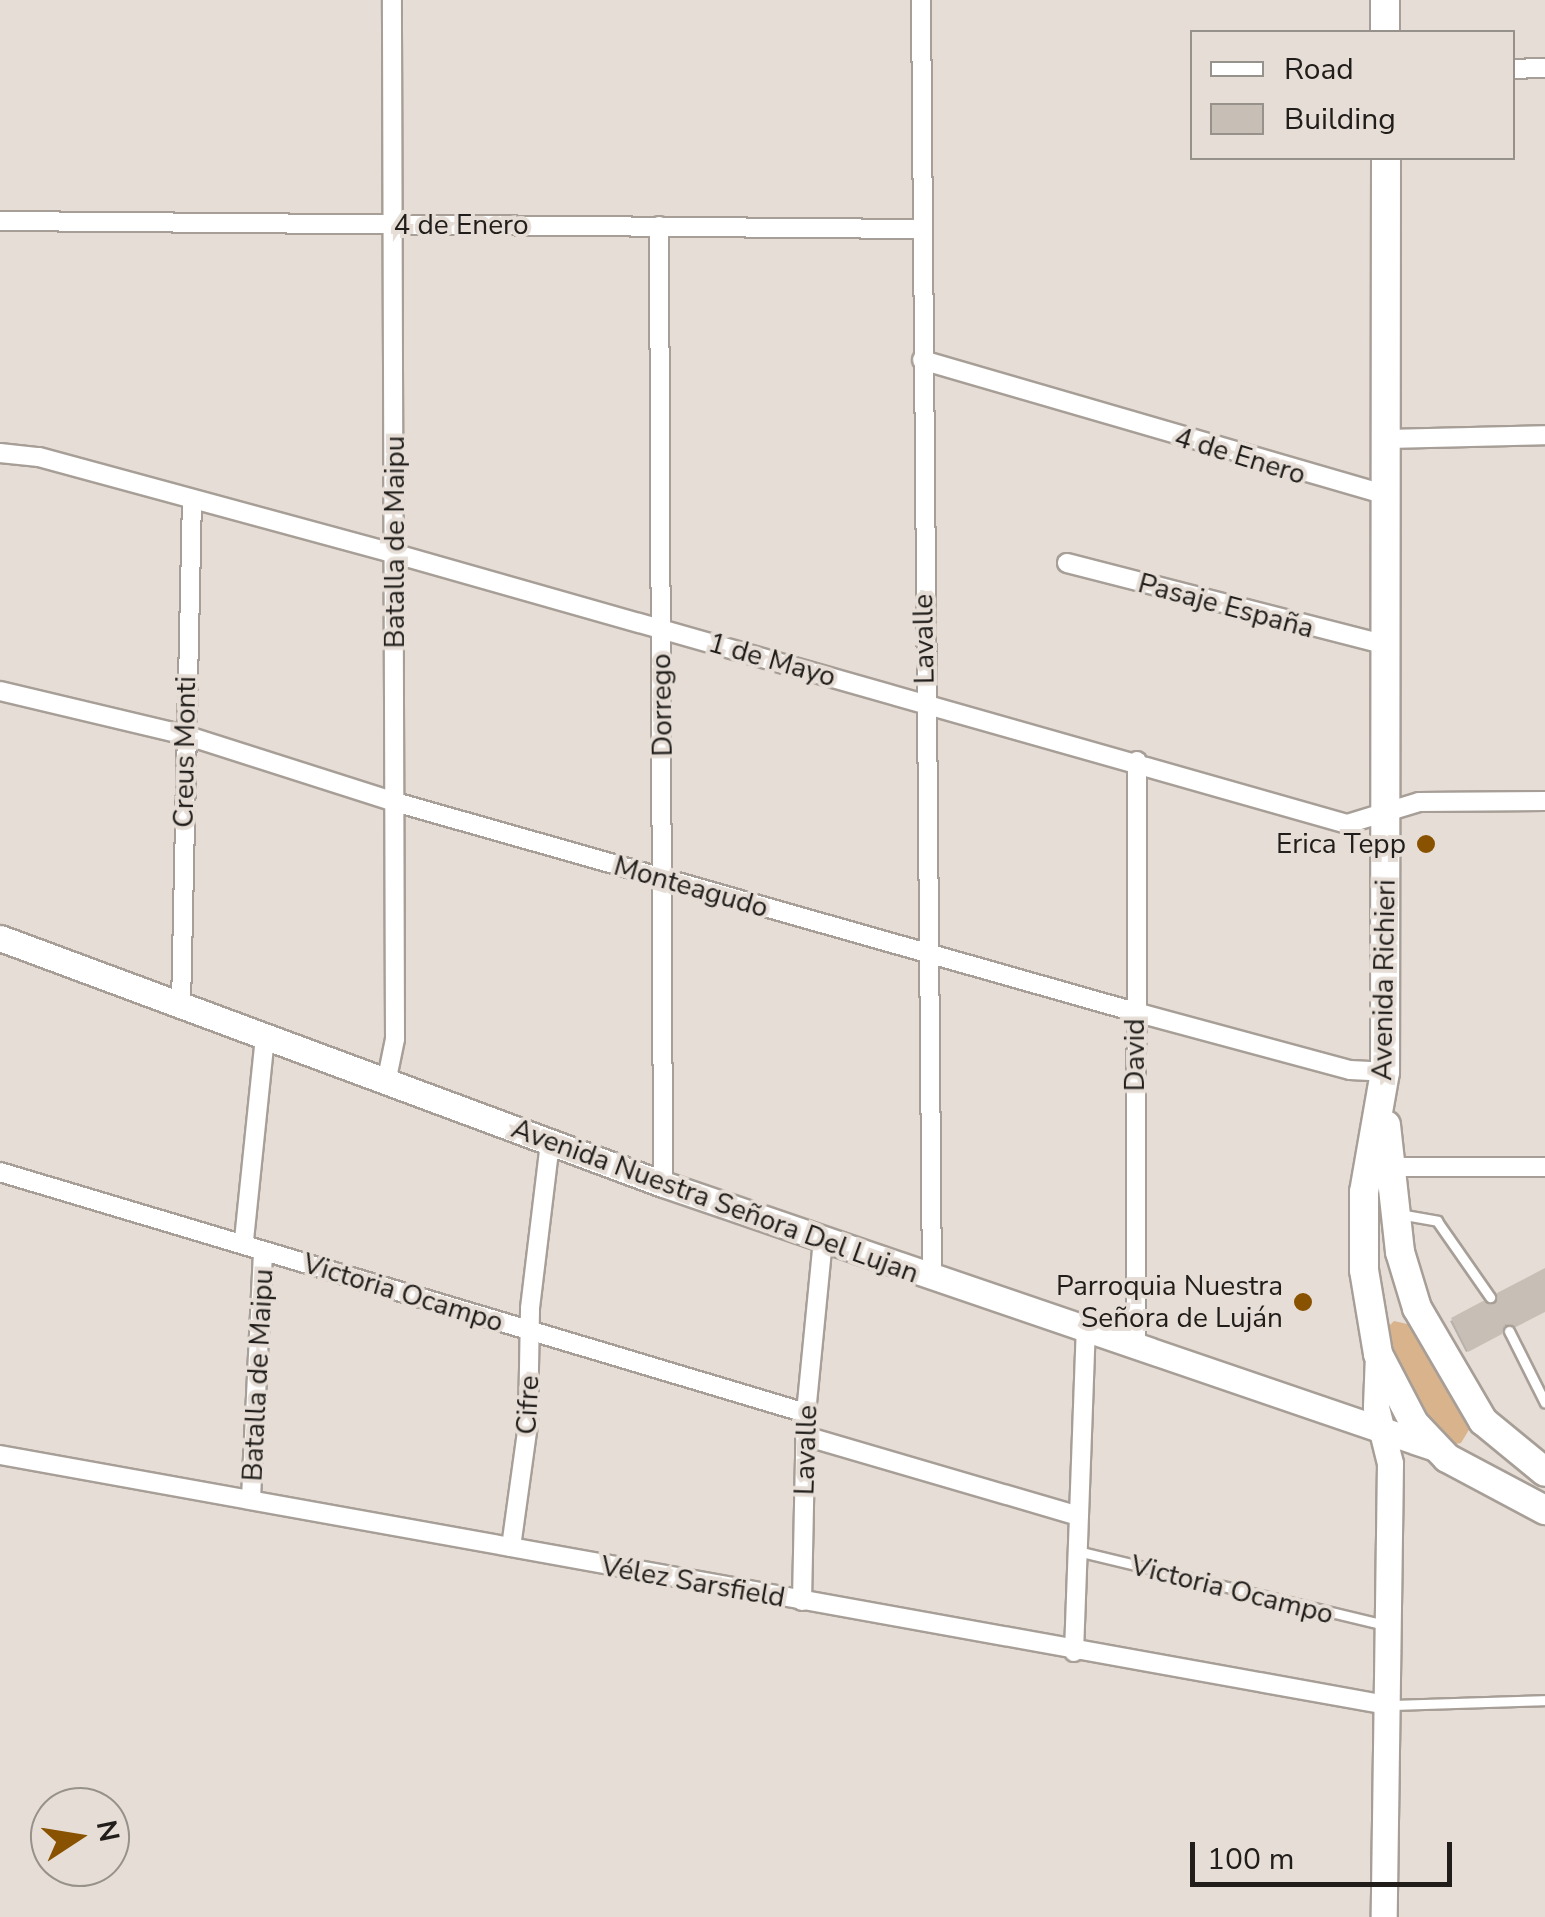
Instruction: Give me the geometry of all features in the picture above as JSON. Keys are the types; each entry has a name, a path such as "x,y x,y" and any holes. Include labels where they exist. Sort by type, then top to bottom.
{"main road":[{"path":"1385,0 1386,30"},
{"name":"Avenida Richieri","path":"1378,1354 1370,1318 1362,1226 1384,1078 1386,160"},
{"path":"1384,1078 1395,1214 1417,1308 1483,1421 1545,1472"},
{"path":"1370,1318 1390,1304 1417,1308"},
{"path":"1378,1354 1398,1399 1441,1453 1545,1510"},
{"path":"1441,1453 1477,1449 1483,1421"}],"street":[{"name":"Batalla de Maipu","path":"386,1083 395,1039 392,0"},
{"name":"Lavalle","path":"920,0 932,1278"},
{"path":"1515,69 1545,68"},
{"name":"4 de Enero","path":"0,221 922,229"},
{"name":"Dorrego","path":"659,226 660,629 666,880 663,1184"},
{"name":"4 de Enero","path":"922,360 1386,496"},
{"path":"1386,440 1545,435"},
{"name":"1 de Mayo","path":"0,453 39,457 396,554 1137,761 1347,824 1419,802 1545,801"},
{"name":"Creus Monti","path":"180,1006 192,499"},
{"name":"Pasaje España","path":"1067,563 1386,645"},
{"name":"Monteagudo","path":"0,691 184,736 394,802 926,955 1384,1078"},
{"name":"David","path":"1136,1348 1137,761"},
{"name":"Avenida Nuestra Señora Del Lujan","path":"0,938 663,1184 1086,1332 1378,1428 1441,1453"},
{"name":"Batalla de Maipu","path":"244,1240 265,1038"},
{"name":"Cifre","path":"512,1547 528,1426 532,1332 550,1143"},
{"path":"1389,1167 1545,1168"},
{"name":"Victoria Ocampo","path":"0,1172 244,1240 263,1251 806,1412"},
{"name":"Lavalle","path":"802,1602 806,1412 822,1240"},
{"name":"Batalla de Maipu","path":"251,1498 263,1251"},
{"path":"1074,1652 1086,1332"},
{"name":"Avenida Richieri","path":"1378,1354 1378,1428 1390,1463 1384,1917"},
{"path":"805,1436 1079,1516"},
{"name":"Vélez Sarsfield","path":"0,1455 1074,1652 1387,1705"}],"lane":[{"path":"1395,1214 1436,1221 1490,1297"},
{"path":"1509,1330 1545,1402"},
{"name":"Victoria Ocampo","path":"1078,1551 1386,1626"},
{"path":"1387,1705 1545,1700"}],"shaded area":[{"path":"1394,1321 1416,1326 1473,1423 1461,1443 1450,1445 1438,1435 1387,1357 1387,1328"}],"building":[{"path":"1545,1268 1545,1312 1516,1327 1505,1324 1502,1334 1468,1352 1451,1318 1483,1301 1494,1304 1497,1293"}],"place":[{"name":"Erica Tepp","path":"1426,844"},
{"name":"Parroquia Nuestra Señora de Luján","path":"1303,1302"}]}
